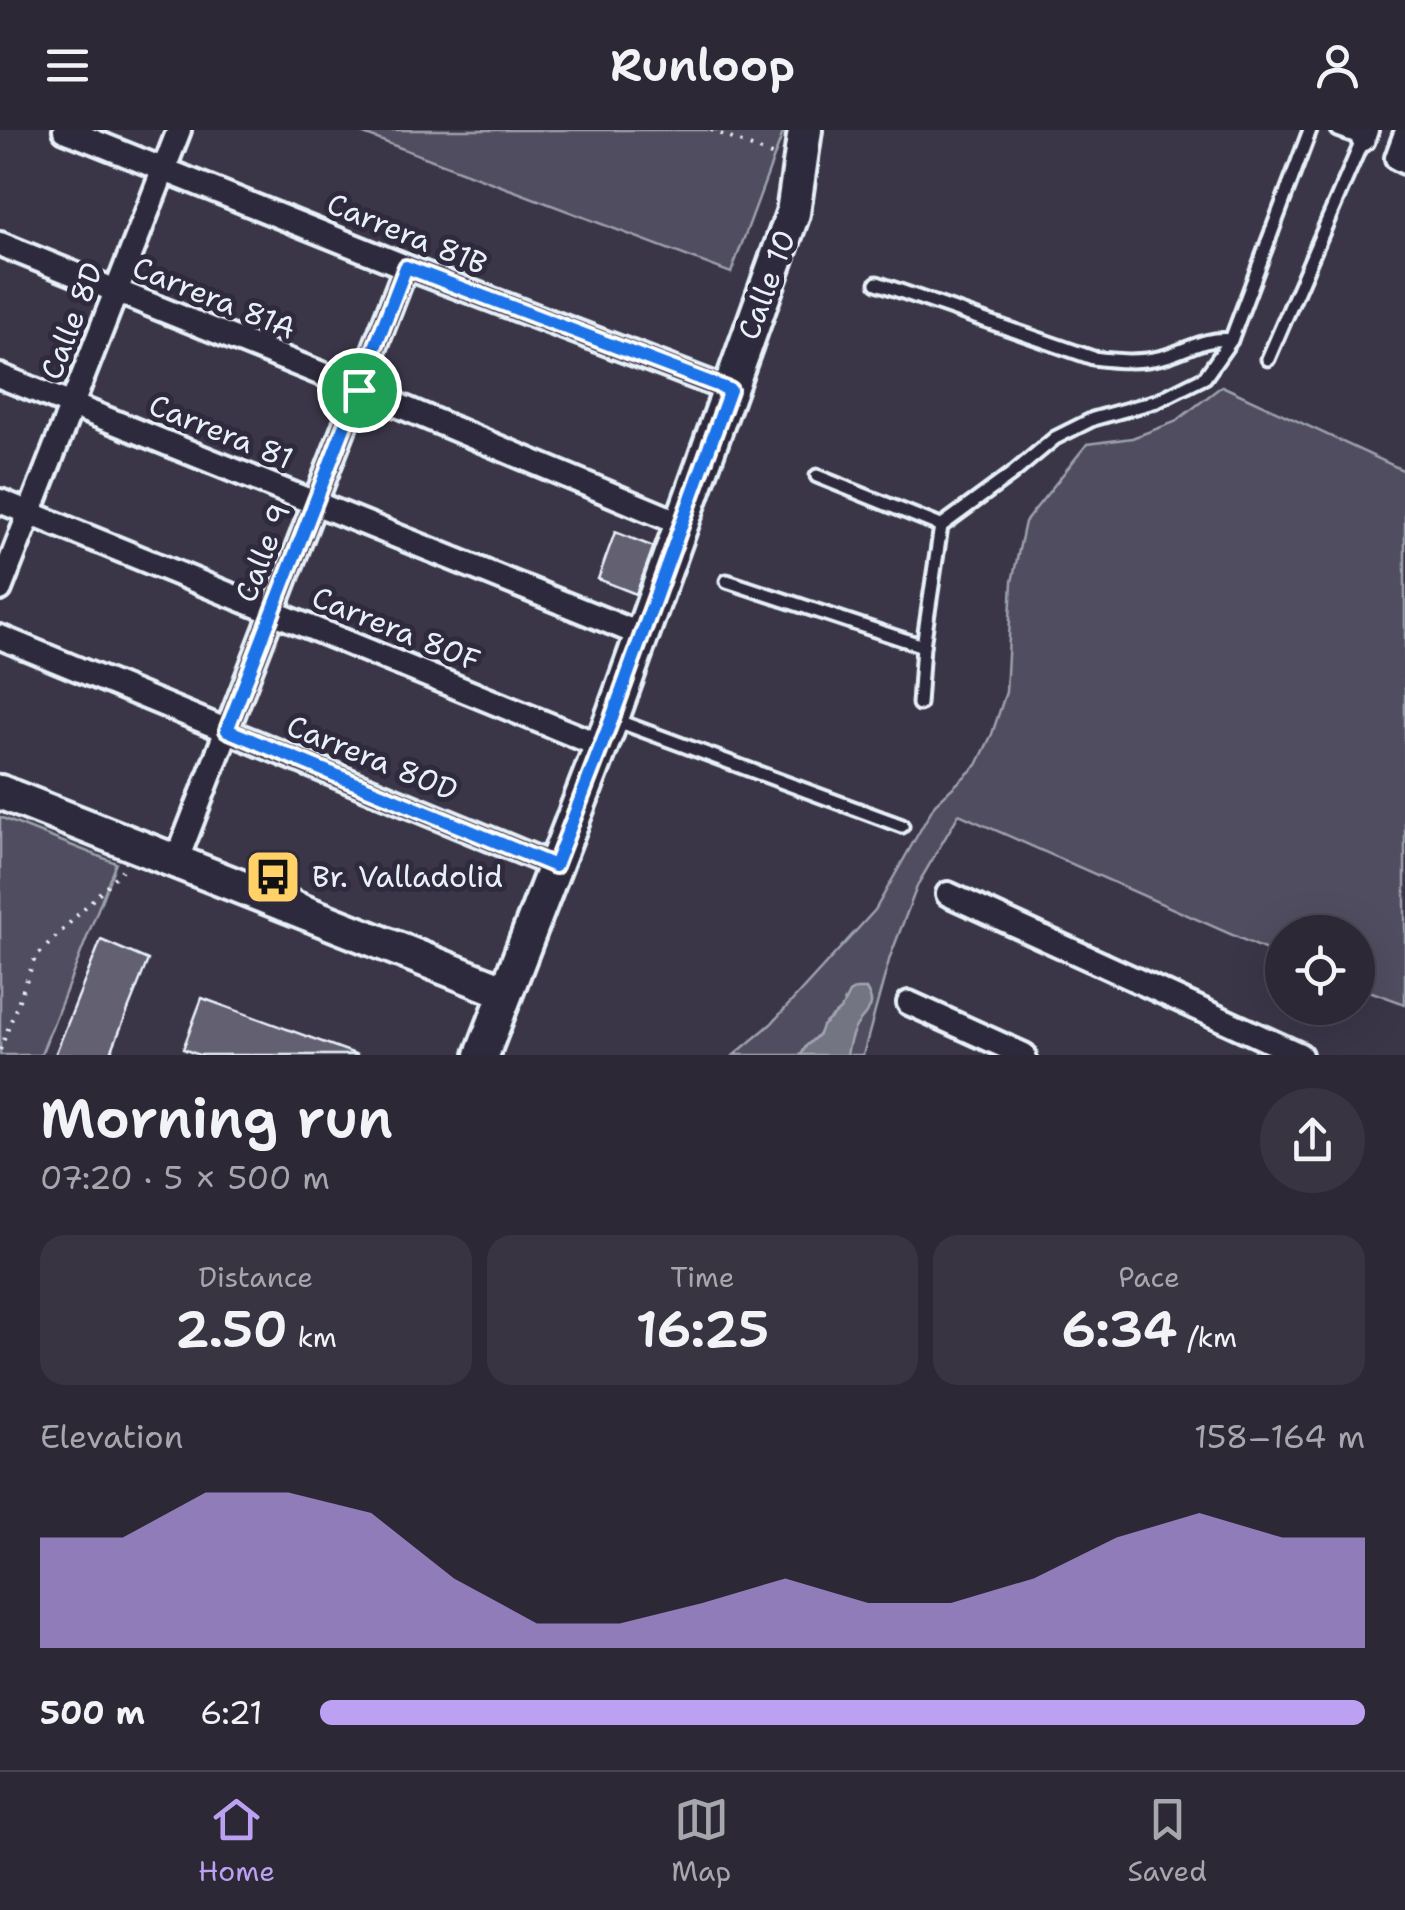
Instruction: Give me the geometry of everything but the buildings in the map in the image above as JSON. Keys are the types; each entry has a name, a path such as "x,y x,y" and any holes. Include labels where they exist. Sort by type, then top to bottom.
{"street":[{"name":"Carrera 81B","path":"64,130 406,267 730,390"},
{"name":"Calle 8D","path":"0,589 178,130"},
{"name":"Calle 10","path":"482,1055 642,636 793,214 805,130"},
{"name":"Carrera 81A","path":"0,244 682,524"},
{"name":"Calle 9","path":"176,862 406,267"},
{"name":"Carrera 81","path":"0,376 642,636"},
{"name":"Carrera 80F","path":"0,501 273,611 606,732"},
{"name":"Carrera 80D","path":"0,636 555,866"},
{"path":"0,792 506,992"},
{"path":"948,894 1272,1049 1300,1055"},
{"path":"909,1003 1024,1055"}],"lane":[{"path":"919,704 923,646 941,526 1055,438 1092,420 1157,401 1204,377 1231,340 1310,130"},
{"path":"1268,359 1365,134 1338,130"},
{"path":"877,283 1092,358 1120,362 1161,358 1215,338 1231,340"},
{"path":"817,476 941,526"},
{"path":"727,582 923,646"},
{"path":"606,732 902,826"}],"path":[{"path":"711,130 799,167"},
{"path":"0,1050 35,958 143,848"}],"shaded area":[{"path":"361,133 783,133 731,273"},
{"path":"1222,386 1405,471 1405,1004 1375,993 1375,915 1265,915 1265,949 959,814 918,884 890,957 863,1055 734,1055 771,1024 875,910 935,804 977,765 1006,692 1012,582 1025,522 1087,444 1132,438 1175,422"},
{"path":"0,817 116,863 41,1055 0,1055"}],"water":[{"path":"866,989 871,1003 853,1033 847,1055 801,1055 822,1026 841,1009 849,993"}],"place":[{"name":"Br. Valladolid","path":"273,877"}],"route":[{"path":"406,267 730,390 555,866 227,730 359,390 406,267"}]}
